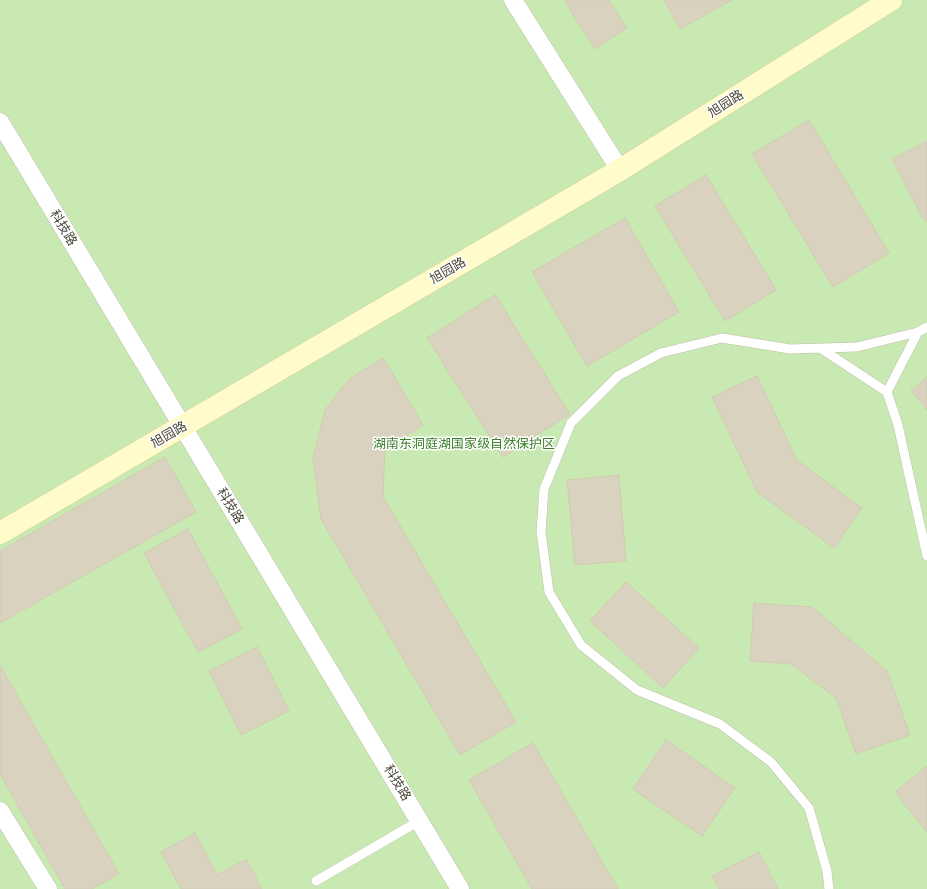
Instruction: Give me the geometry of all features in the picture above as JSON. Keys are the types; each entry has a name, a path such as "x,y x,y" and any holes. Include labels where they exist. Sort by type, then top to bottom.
{"street":[{"path":"513,0 620,170"},
{"name":"旭园路","path":"0,533 620,170 891,0"},
{"name":"科技路","path":"0,122 460,889"},
{"path":"0,811 48,889"}],"lane":[{"path":"829,889 827,872 809,808 771,762 720,724 637,690 581,645 549,592 541,532 544,490 571,422 618,376 661,353 722,338 790,349 857,347 918,332 927,327"},
{"path":"888,392 918,332"},
{"path":"820,348 888,392 898,425 927,556"},
{"path":"316,881 419,821"}],"green space":[{"name":"湖南东洞庭湖国家级自然保护区","path":"0,0 927,0 927,889 0,889"}],"building":[{"path":"564,0 609,0 627,28 595,49"},
{"path":"664,0 732,0 680,29"},
{"path":"809,120 889,253 833,287 752,154"},
{"path":"927,141 927,222 923,219 892,159"},
{"path":"706,175 776,290 725,321 655,206"},
{"path":"625,218 679,312 587,366 532,272"},
{"path":"495,295 570,414 503,457 427,338"},
{"path":"383,358 423,425 385,448 383,497 516,722 460,755 321,519 313,458 325,410 349,379"},
{"path":"757,376 797,460 862,508 834,548 757,492 712,397"},
{"path":"927,377 927,410 911,390"},
{"path":"165,457 196,512 0,623 0,551"},
{"path":"619,475 626,561 575,565 567,480"},
{"path":"188,529 242,629 198,652 144,553"},
{"path":"626,582 699,648 663,688 590,621"},
{"path":"754,603 812,607 887,671 910,735 856,754 836,698 791,664 750,661"},
{"path":"257,647 289,711 241,735 209,671"},
{"path":"0,665 119,874 92,889 65,889 0,774"},
{"path":"666,740 735,788 702,836 633,789"},
{"path":"533,743 618,889 532,889 469,780"},
{"path":"927,766 927,832 895,792"},
{"path":"195,833 217,875 246,859 262,889 181,889 161,852"},
{"path":"759,852 778,889 719,889 712,876"}]}
